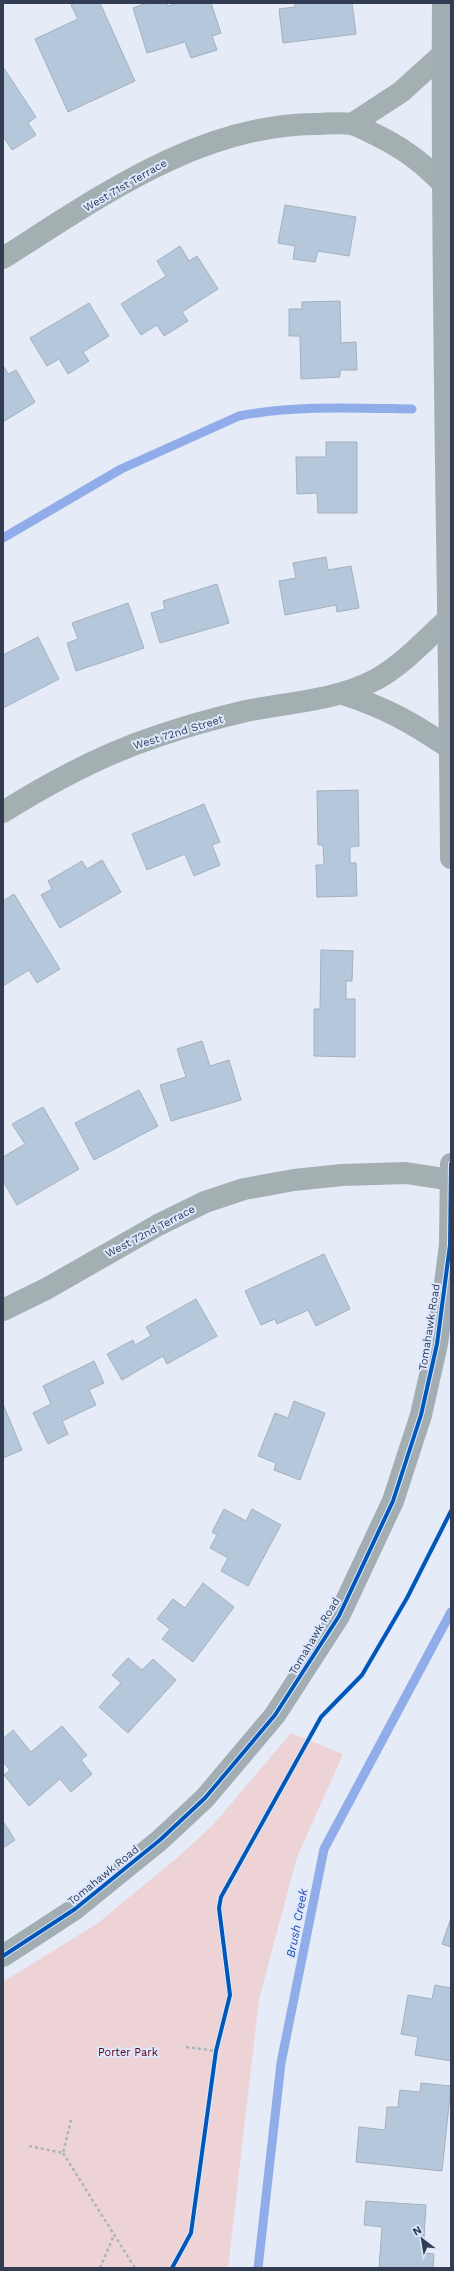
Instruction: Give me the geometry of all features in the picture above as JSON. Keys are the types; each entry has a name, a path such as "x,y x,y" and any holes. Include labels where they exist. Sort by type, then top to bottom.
{"street":[{"path":"444,3 442,183 449,618 448,746 451,858"},
{"path":"352,124 401,92 443,54"},
{"name":"West 71st Terrace","path":"3,258 156,165 196,148 239,135 289,124 352,124 384,139 421,162 442,183"},
{"name":"West 72nd Street","path":"3,812 56,780 96,760 155,737 245,711 343,694 376,680 400,663 449,618"},
{"name":"West 72nd Street","path":"343,694 376,705 405,718 448,746"},
{"name":"West 72nd Terrace","path":"3,1310 46,1289 158,1225 205,1202 244,1190 294,1180 342,1175 406,1173 451,1175"},
{"name":"Tomahawk Road","path":"3,1956 75,1909 160,1840 204,1798 275,1715 339,1616 393,1501 421,1415 438,1344 449,1253 451,1175"}],"path":[{"path":"215,2059 217,2044"},
{"path":"186,2047 216,2051"},
{"path":"71,2120 63,2153 135,2268"},
{"path":"29,2146 63,2153"},
{"path":"100,2268 114,2234"}],"green space":[{"name":"Porter Park","path":"291,1733 343,1754 297,1857 259,1999 228,2268 3,2268 3,1982 98,1923 178,1857 213,1825"}],"building":[{"path":"75,3 100,3 135,81 68,112 35,39 78,19 71,5"},
{"path":"147,3 167,3 168,6 179,3 211,3 221,33 212,36 217,50 191,58 185,42 147,53 133,8"},
{"path":"295,3 352,3 356,34 283,43 279,9 295,7"},
{"path":"3,67 36,117 28,123 36,135 12,150 3,136"},
{"path":"285,205 356,217 349,256 318,251 315,262 293,259 295,246 278,243"},
{"path":"180,246 189,261 197,256 218,289 182,312 188,321 164,336 157,325 141,335 121,304 166,276 157,261"},
{"path":"340,301 341,343 356,342 357,370 340,370 340,377 301,379 300,336 289,336 289,309 302,309 302,302"},
{"path":"89,303 109,336 83,352 89,361 68,374 59,359 47,366 30,338"},
{"path":"3,365 8,374 16,370 35,402 3,422"},
{"path":"326,442 357,442 357,513 318,513 317,493 297,494 296,457 326,457"},
{"path":"326,557 328,570 351,566 359,608 337,612 336,605 285,615 279,581 296,578 293,563"},
{"path":"217,584 229,623 160,643 151,613 165,609 163,601"},
{"path":"128,603 144,648 76,671 67,643 78,639 72,623"},
{"path":"38,637 59,679 3,708 3,655"},
{"path":"358,790 359,846 350,847 350,863 356,863 357,896 317,897 316,865 324,865 323,845 318,845 317,791"},
{"path":"204,804 220,842 212,845 220,865 194,876 185,854 147,870 132,834"},
{"path":"102,860 121,892 60,928 41,895 52,889 48,881 82,861 87,869"},
{"path":"14,894 60,969 37,983 29,970 3,986 3,901"},
{"path":"321,950 353,951 352,981 346,981 346,999 355,999 355,1057 314,1056 314,1009 320,1009"},
{"path":"202,1041 210,1066 229,1060 241,1100 171,1121 160,1085 186,1077 177,1049"},
{"path":"139,1090 158,1126 94,1160 75,1123"},
{"path":"43,1107 79,1169 17,1205 3,1181 3,1157 25,1144 12,1124"},
{"path":"324,1254 350,1309 316,1326 308,1310 277,1324 275,1319 261,1325 245,1291"},
{"path":"196,1299 217,1336 167,1364 163,1356 122,1380 107,1354 133,1340 135,1345 151,1336 146,1327"},
{"path":"94,1361 104,1383 89,1390 96,1405 62,1421 68,1434 48,1444 33,1413 51,1404 43,1386"},
{"path":"294,1401 325,1413 300,1480 274,1470 276,1463 258,1456 275,1413 288,1418"},
{"path":"3,1404 22,1450 3,1458"},
{"path":"224,1509 246,1521 252,1509 281,1525 248,1586 221,1571 228,1558 210,1548 217,1535 212,1532"},
{"path":"203,1583 234,1607 193,1662 162,1639 170,1629 157,1619 173,1599 185,1608"},
{"path":"128,1658 142,1670 153,1659 176,1680 128,1733 99,1707 121,1683 112,1675"},
{"path":"62,1726 87,1755 81,1760 92,1774 71,1792 60,1779 29,1806 4,1775 10,1770 3,1762 3,1739 13,1730 31,1752"},
{"path":"3,1821 15,1840 3,1848"},
{"path":"451,1918 451,1947 442,1944"},
{"path":"435,1985 451,1988 451,2061 415,2055 418,2037 401,2034 408,1995 432,1999"},
{"path":"421,2083 451,2086 442,2171 356,2162 359,2127 385,2130 387,2107 398,2107 400,2090 420,2092"},
{"path":"366,2201 426,2205 423,2253 434,2254 433,2268 379,2268 382,2227 364,2225"}],"waterway":[{"path":"3,538 121,469 239,416 260,412 303,409 412,409"},
{"name":"Brush Creek","path":"258,2268 281,2063 324,1849 451,1612"}],"cycle path":[{"path":"3,1956 75,1909 160,1840 205,1798 275,1715 339,1616 393,1501 421,1415 437,1344 450,1245 451,1164"},
{"path":"172,2268 191,2233 216,2051 230,1995 219,1908 221,1897 321,1717 362,1675 407,1598 451,1511"}]}
